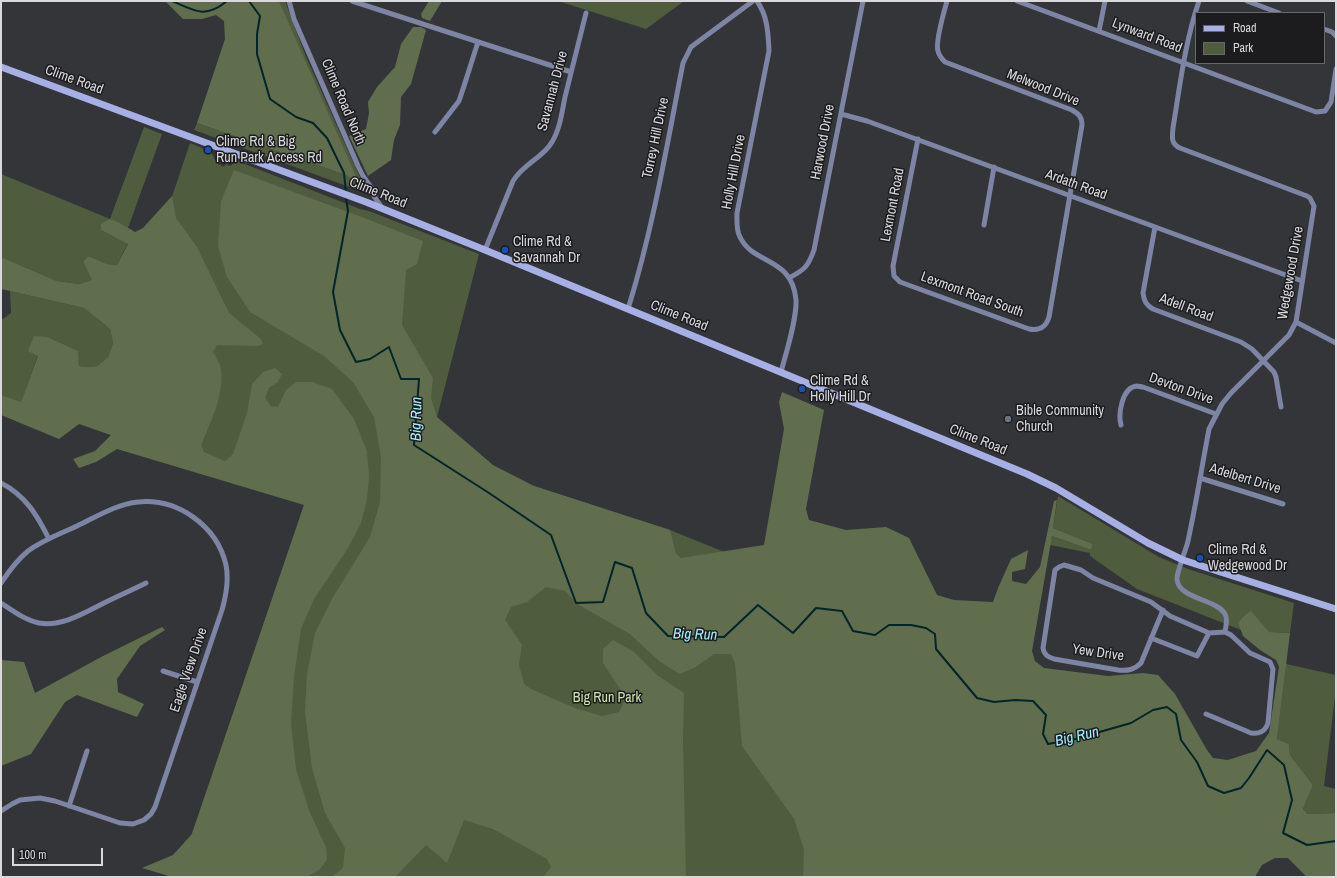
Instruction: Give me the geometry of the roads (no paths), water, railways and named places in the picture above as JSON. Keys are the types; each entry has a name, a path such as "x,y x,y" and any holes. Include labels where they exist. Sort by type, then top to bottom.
{"main road":[{"name":"Clime Road","path":"1,67 325,186 485,250 1027,474 1062,491 1142,540 1183,560 1336,609"}],"street":[{"name":"Clime Road North","path":"289,1 294,19 358,166 373,190 374,196 382,209"},
{"path":"352,1 571,72"},
{"name":"Torrey Hill Drive","path":"628,309 638,278 646,244 683,63 691,47 752,1"},
{"name":"Holly Hill Drive","path":"757,1 768,25 769,52 737,213 738,230 744,245 780,268 789,278"},
{"name":"Harwood Drive","path":"789,278 808,265 814,250 863,1"},
{"name":"Melwood Drive","path":"947,1 937,50 945,62 1072,110 1080,116 1082,125 1049,317 1043,327"},
{"name":"Lynward Road","path":"1017,1 1316,112 1323,112 1329,107 1336,69"},
{"path":"1099,31 1105,1"},
{"name":"Wedgewood Drive","path":"1196,12 1199,1"},
{"path":"1247,1 1276,12"},
{"name":"Savannah Drive","path":"485,250 518,173 549,147 553,141 559,123 586,13"},
{"name":"Wedgewood Drive","path":"1195,14 1184,63 1173,128 1172,139 1176,146 1297,192 1310,198 1314,206 1296,322 1289,335 1231,393 1216,414 1209,429 1188,541 1177,579 1180,587 1185,592 1220,609 1225,614 1225,632"},
{"path":"1325,29 1332,32 1336,36"},
{"path":"435,132 458,101 478,42"},
{"name":"Ardath Road","path":"841,114 867,121 918,139 1302,282"},
{"name":"Lexmont Road","path":"894,276 892,266 918,139"},
{"path":"984,224 994,167"},
{"name":"Adell Road","path":"1155,227 1144,293 1144,300 1147,306 1241,342 1252,349 1264,361"},
{"name":"Lexmont Road South","path":"894,276 900,282 1029,329 1036,330 1043,327"},
{"path":"781,372 796,310 794,292 789,278"},
{"path":"1296,322 1336,343"},
{"path":"1264,361 1274,372 1276,377 1281,408"},
{"name":"Devton Drive","path":"1121,425 1119,417 1126,394 1130,388 1137,386 1216,414"},
{"name":"Adelbert Drive","path":"1200,478 1283,504"},
{"path":"1,483 21,497 31,507 49,539"},
{"name":"Eagle View Drive","path":"1,583 19,559 28,551 49,539 114,509 138,502 171,505 189,514 205,526 212,534 220,546 223,555 226,566 227,588 222,610 155,807 151,814 144,820 133,824 120,823 69,806"},
{"name":"Yew Drive","path":"1064,565 1081,570 1093,578 1152,602 1163,610 1141,664 1136,668 1127,670 1050,658 1044,652 1043,648 1055,570 1064,565"},
{"path":"1,603 22,617 31,620 48,623 60,622 83,613 146,583"},
{"path":"1163,610 1170,616 1209,633 1225,632 1250,653 1270,662 1273,669 1268,723 1265,730 1257,734 1251,733 1206,714"},
{"path":"1151,638 1198,656 1209,633"},
{"path":"163,671 198,682"},
{"path":"1,811 12,804 28,798 48,799 69,806 87,750"}],"waterway":[{"name":"Big Run","path":"172,1 200,12 212,10 227,1"},
{"name":"Big Run","path":"249,1 260,16 257,34 257,54 270,99 296,117 313,123 327,138 344,173 346,193"},
{"name":"Big Run","path":"346,198 348,211 333,292 340,330 356,362 370,359 389,347 401,379 419,379 414,445 551,535 576,603 603,602 615,562 632,568 646,613 668,636 724,637 758,605 793,633 816,608 842,611 853,631 875,635 889,625 911,625 926,628 935,634 936,649 977,698 994,702 1015,700 1033,701 1046,715 1043,734 1048,744 1075,739 1131,723 1153,710 1167,707 1176,714 1181,740 1197,762 1208,786 1224,793 1241,788 1267,750 1284,765 1292,800 1283,833 1307,845 1336,841"}],"place":[{"name":"Clime Rd & Big Run Park Access Rd","path":"208,150"},
{"name":"Clime Rd & Savannah Dr","path":"505,250"},
{"name":"Clime Rd & Holly Hill Dr","path":"802,389"},
{"name":"Bible Community Church","path":"1008,419"},
{"name":"Clime Rd & Wedgewood Dr","path":"1200,558"}],"park label":[{"name":"Big Run Park","path":"607,698"}]}
